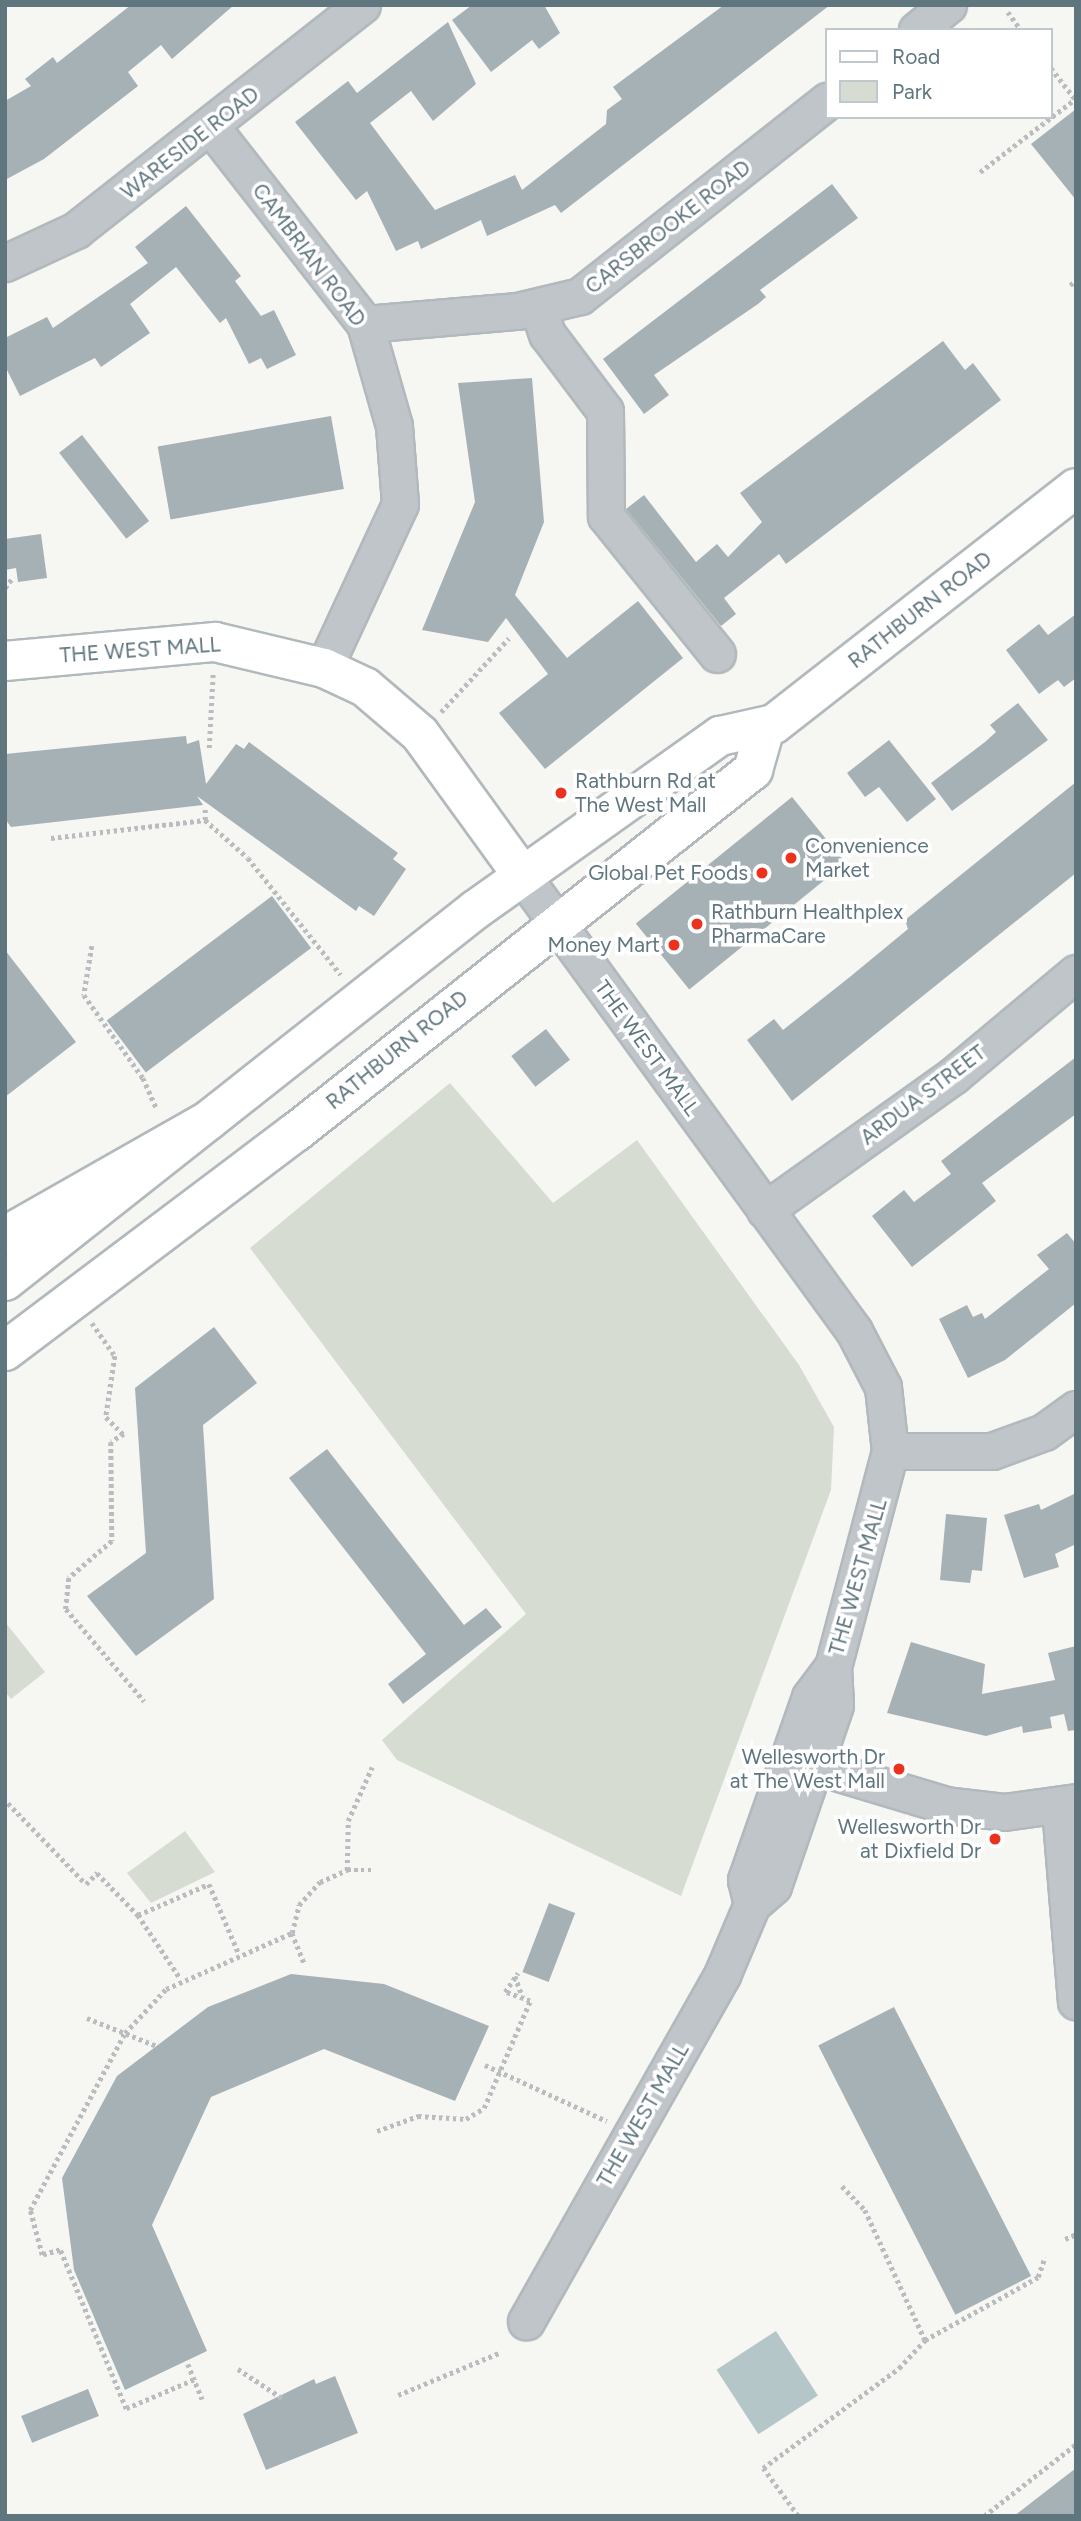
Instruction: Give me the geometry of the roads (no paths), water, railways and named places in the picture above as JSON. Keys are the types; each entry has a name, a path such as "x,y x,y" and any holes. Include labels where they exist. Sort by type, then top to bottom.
{"main road":[{"name":"RATHBURN ROAD","path":"5,1351 296,1132 556,922 753,770 764,732 1076,488"},
{"name":"THE WEST MALL","path":"5,661 215,642 324,668 365,687 420,734 522,875"},
{"path":"5,1281 522,875 720,736 764,732"},
{"path":"5,1236 209,1120"}],"street":[{"name":"WARESIDE ROAD","path":"5,263 76,230 212,128 362,5"},
{"path":"919,28 948,5"},
{"name":"CARSBROOKE ROAD","path":"365,324 538,308 608,279 825,103"},
{"name":"CAMBRIAN ROAD","path":"212,128 365,324 394,426 400,504 324,668"},
{"path":"538,308 547,334 606,411 606,516 717,654"},
{"name":"THE WEST MALL","path":"522,875 870,1358 889,1416 890,1451 833,1667 810,1697 802,1761 746,1880 752,1904 722,1975 526,2321"},
{"name":"ARDUA STREET","path":"765,1210 954,1075 1076,973"},
{"path":"890,1451 992,1451 1044,1432 1076,1409"},
{"path":"802,1761 946,1805 1004,1812 1068,1805 1076,2001"}],"place":[{"name":"Rathburn Rd at The West Mall","path":"561,793"},
{"name":"Convenience Market","path":"791,858"},
{"name":"Global Pet Foods","path":"762,873"},
{"name":"Rathburn Healthplex PharmaCare","path":"697,924"},
{"name":"Money Mart","path":"674,945"},
{"name":"Wellesworth Dr at The West Mall","path":"899,1769"},
{"name":"Wellesworth Dr at Dixfield Dr","path":"995,1839"}]}
